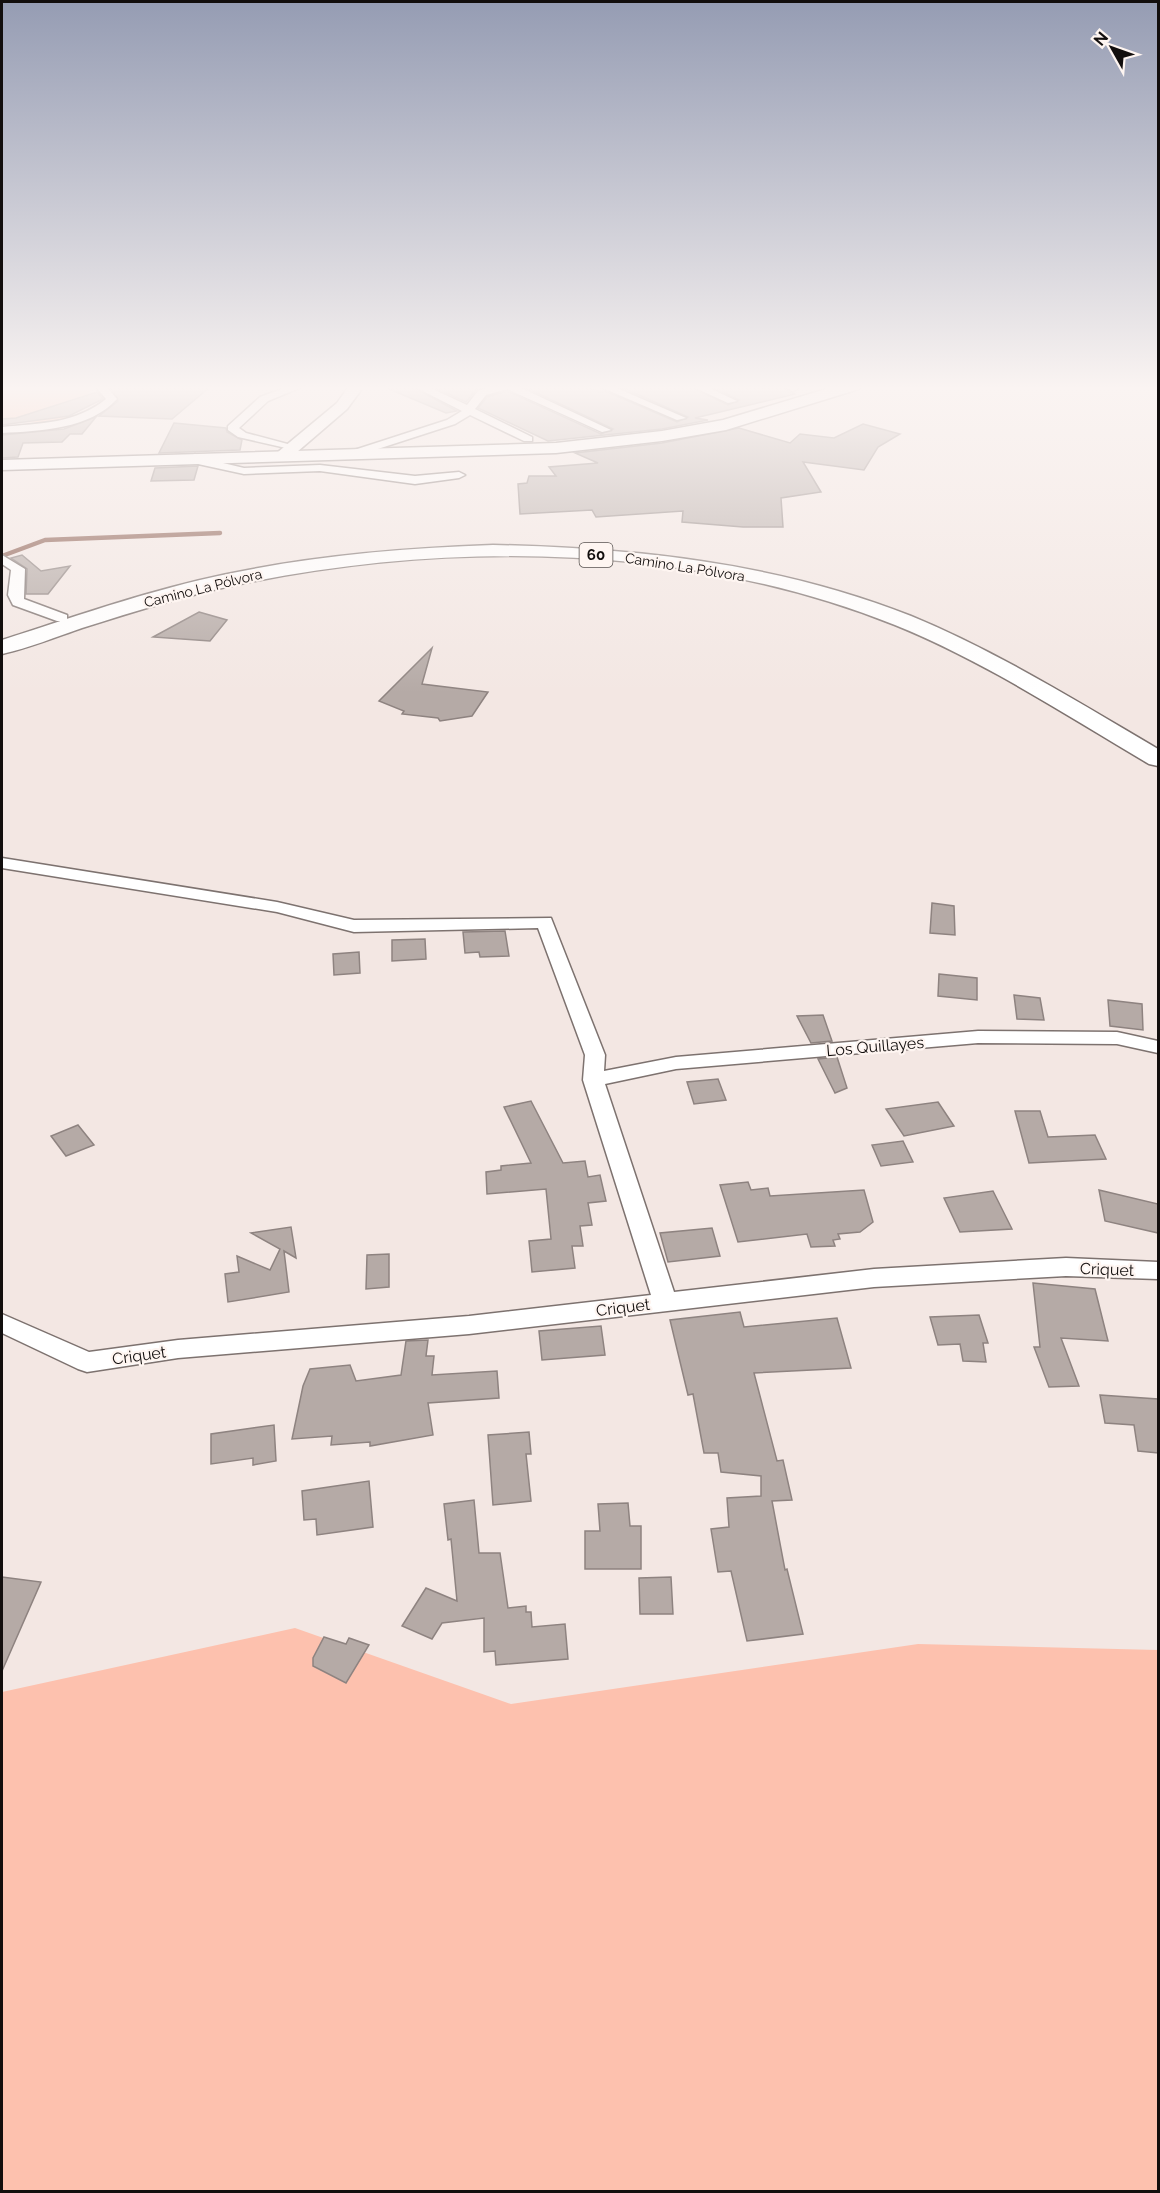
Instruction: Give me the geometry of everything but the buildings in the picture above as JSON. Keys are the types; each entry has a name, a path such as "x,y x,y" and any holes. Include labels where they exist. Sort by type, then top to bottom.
{"main road":[{"name":"Camino La Pólvora","path":"2,638 62,618 216,575 346,553 424,546 506,544 576,546 658,553 783,575 904,611 972,641 1158,745"},
{"name":"Camino La Pólvora","path":"2,647 183,591 298,567 363,559 449,553 536,552 633,558 766,580 835,598 902,621 977,656 1158,759"}],"street":[{"path":"2,559 18,569 15,596 18,602 62,618"},
{"path":"2,863 278,908 354,926 545,922 595,1055 593,1080 665,1302"},
{"name":"Los Quillayes","path":"593,1080 676,1062 978,1037 1117,1038 1158,1047"},
{"name":"Criquet","path":"2,1323 87,1362 178,1349 469,1325 874,1278 1066,1267 1158,1270"}],"shaded area":[{"path":"295,1628 511,1704 918,1644 1158,1650 1158,2191 2,2191 2,1692"}],"waterway":[{"path":"2,556 45,540 220,533"}]}
